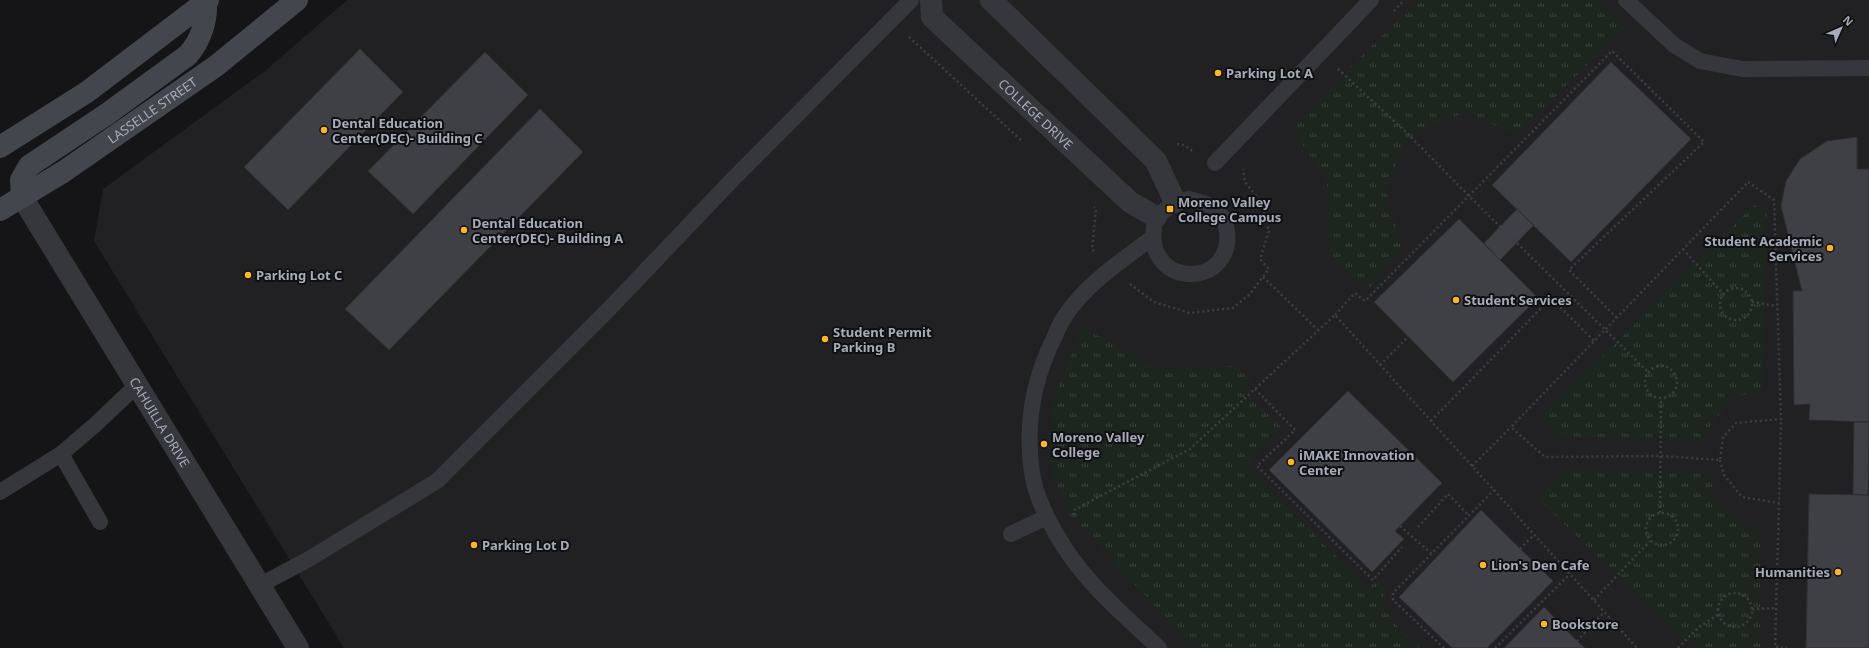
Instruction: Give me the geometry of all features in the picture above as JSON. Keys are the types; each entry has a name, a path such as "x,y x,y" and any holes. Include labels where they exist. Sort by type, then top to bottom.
{"main road":[{"name":"LASSELLE STREET","path":"0,210 63,172 216,66 297,0"},
{"path":"22,197 20,180 29,166 107,114 188,55 196,43 206,18 206,1"},
{"path":"0,147 87,92 206,1"}],"street":[{"name":"COLLEGE DRIVE","path":"931,0 932,17 1130,202 1154,228"},
{"path":"991,0 1156,161 1175,202"},
{"name":"CAHUILLA DRIVE","path":"22,197 298,648"}],"lane":[{"path":"260,585 309,559 437,481 610,308 733,179 911,0"},
{"path":"1215,163 1371,0"},
{"path":"1626,0 1674,45 1700,61 1742,69 1869,68"},
{"path":"1154,228 1155,252 1164,265 1176,273 1191,275 1205,272 1218,264 1226,251 1228,237 1225,222 1216,209 1204,202 1189,199 1175,202 1154,228 1095,282 1065,316 1046,354 1033,392 1029,434 1032,473 1047,517 1067,550 1091,583 1159,648"},
{"path":"0,492 61,454 96,424 137,385"},
{"path":"61,454 100,522"},
{"path":"1011,534 1047,517"}],"path":[{"path":"1074,517 1074,510 1190,449 1335,315 1355,293 1365,301 1612,51 1704,142 1569,270 1617,318"},
{"path":"1338,68 1408,134 1648,372"},
{"path":"1472,466 1748,182 1774,200 1781,419 1774,647 1787,648"},
{"path":"1683,249 1723,294"},
{"path":"1263,277 1318,330"},
{"path":"1732,288 1743,289 1751,297 1752,302 1752,308 1746,317 1741,320 1726,317 1720,309 1720,298 1732,288"},
{"path":"1431,421 1551,298 1594,341"},
{"path":"1752,302 1777,306"},
{"path":"1335,315 1637,648"},
{"path":"1380,365 1408,337"},
{"path":"1657,366 1663,366 1673,371 1677,380 1675,391 1666,398 1661,398 1651,395 1645,386 1648,372 1657,366"},
{"path":"1255,389 1294,430 1257,466 1373,580 1402,547"},
{"path":"1660,513 1661,398"},
{"path":"1779,503 1742,497 1724,475 1720,460 1723,437 1736,423 1781,419"},
{"path":"1511,427 1545,457 1661,456 1720,460"},
{"path":"1444,648 1393,600 1393,593 1494,490"},
{"path":"1418,527 1448,494 1469,516"},
{"path":"1660,513 1665,513 1675,519 1678,535 1671,544 1654,544 1650,540 1647,536 1646,526 1650,518 1660,513"},
{"path":"1400,526 1432,554"},
{"path":"1520,549 1534,535"},
{"path":"1594,600 1650,540"},
{"path":"1495,648 1570,574"},
{"path":"1732,594 1738,594 1747,599 1752,609 1749,620 1740,626 1729,626 1720,620 1719,614 1719,603 1722,599 1732,594"},
{"path":"1752,609 1776,608"},
{"path":"1577,640 1604,612"},
{"path":"1678,648 1699,627 1719,614"}],"shaded area":[{"name":"Moreno Valley College","path":"347,0 1869,0 1869,648 344,648 94,241 103,189 265,71"}],"green space":[{"path":"1417,0 1598,0 1626,28 1517,135 1466,112 1420,130 1405,142 1386,189 1402,250 1368,290 1330,255 1327,181 1291,127"},
{"path":"1754,205 1767,212 1762,391 1736,396 1717,417 1701,440 1559,436 1541,418"},
{"path":"1082,327 1159,370 1236,366 1253,380 1243,390 1281,427 1247,466 1368,589 1378,580 1386,590 1382,599 1400,631 1421,648 1194,648 1068,513 1052,470 1052,403"},
{"path":"1566,472 1709,473 1715,499 1736,517 1760,532 1760,648 1693,648 1538,499"}],"building":[{"name":"Dental Education Center(DEC)- Building C","path":"360,49 403,92 288,210 244,167"},
{"path":"485,52 528,95 413,214 368,171"},
{"path":"1611,62 1691,139 1571,262 1492,185"},
{"name":"Dental Education Center(DEC)- Building A","path":"540,109 583,152 389,350 345,309"},
{"name":"Student Academic Services","path":"1857,137 1857,169 1869,169 1869,422 1809,420 1810,404 1794,405 1793,291 1802,291 1781,206 1786,181 1800,159 1827,141"},
{"path":"1517,209 1534,225 1500,260 1484,243"},
{"name":"Student Services","path":"1459,219 1538,298 1453,382 1374,302"},
{"path":"1348,391 1442,483 1395,531 1404,539 1372,572 1269,470"},
{"path":"1854,422 1869,422 1868,495 1853,494"},
{"name":"Humanities","path":"1809,494 1869,495 1869,648 1806,648"},
{"name":"Lion's Den Cafe","path":"1481,510 1553,581 1487,648 1452,648 1399,597"},
{"name":"Bookstore","path":"1544,607 1577,641 1585,648 1504,648"}],"place":[{"name":"Parking Lot A","path":"1218,73"},
{"name":"Dental Education Center(DEC)- Building C","path":"324,130"},
{"name":"Moreno Valley College Campus","path":"1170,209"},
{"name":"Dental Education Center(DEC)- Building A","path":"464,230"},
{"name":"Student Academic Services","path":"1830,248"},
{"name":"Parking Lot C","path":"248,275"},
{"name":"Student Services","path":"1456,300"},
{"name":"Student Permit Parking B","path":"825,339"},
{"name":"Moreno Valley College","path":"1044,444"},
{"name":"iMAKE Innovation Center","path":"1291,462"},
{"name":"Parking Lot D","path":"474,545"},
{"name":"Lion's Den Cafe","path":"1483,565"},
{"name":"Humanities","path":"1838,572"},
{"name":"Bookstore","path":"1544,624"}]}
